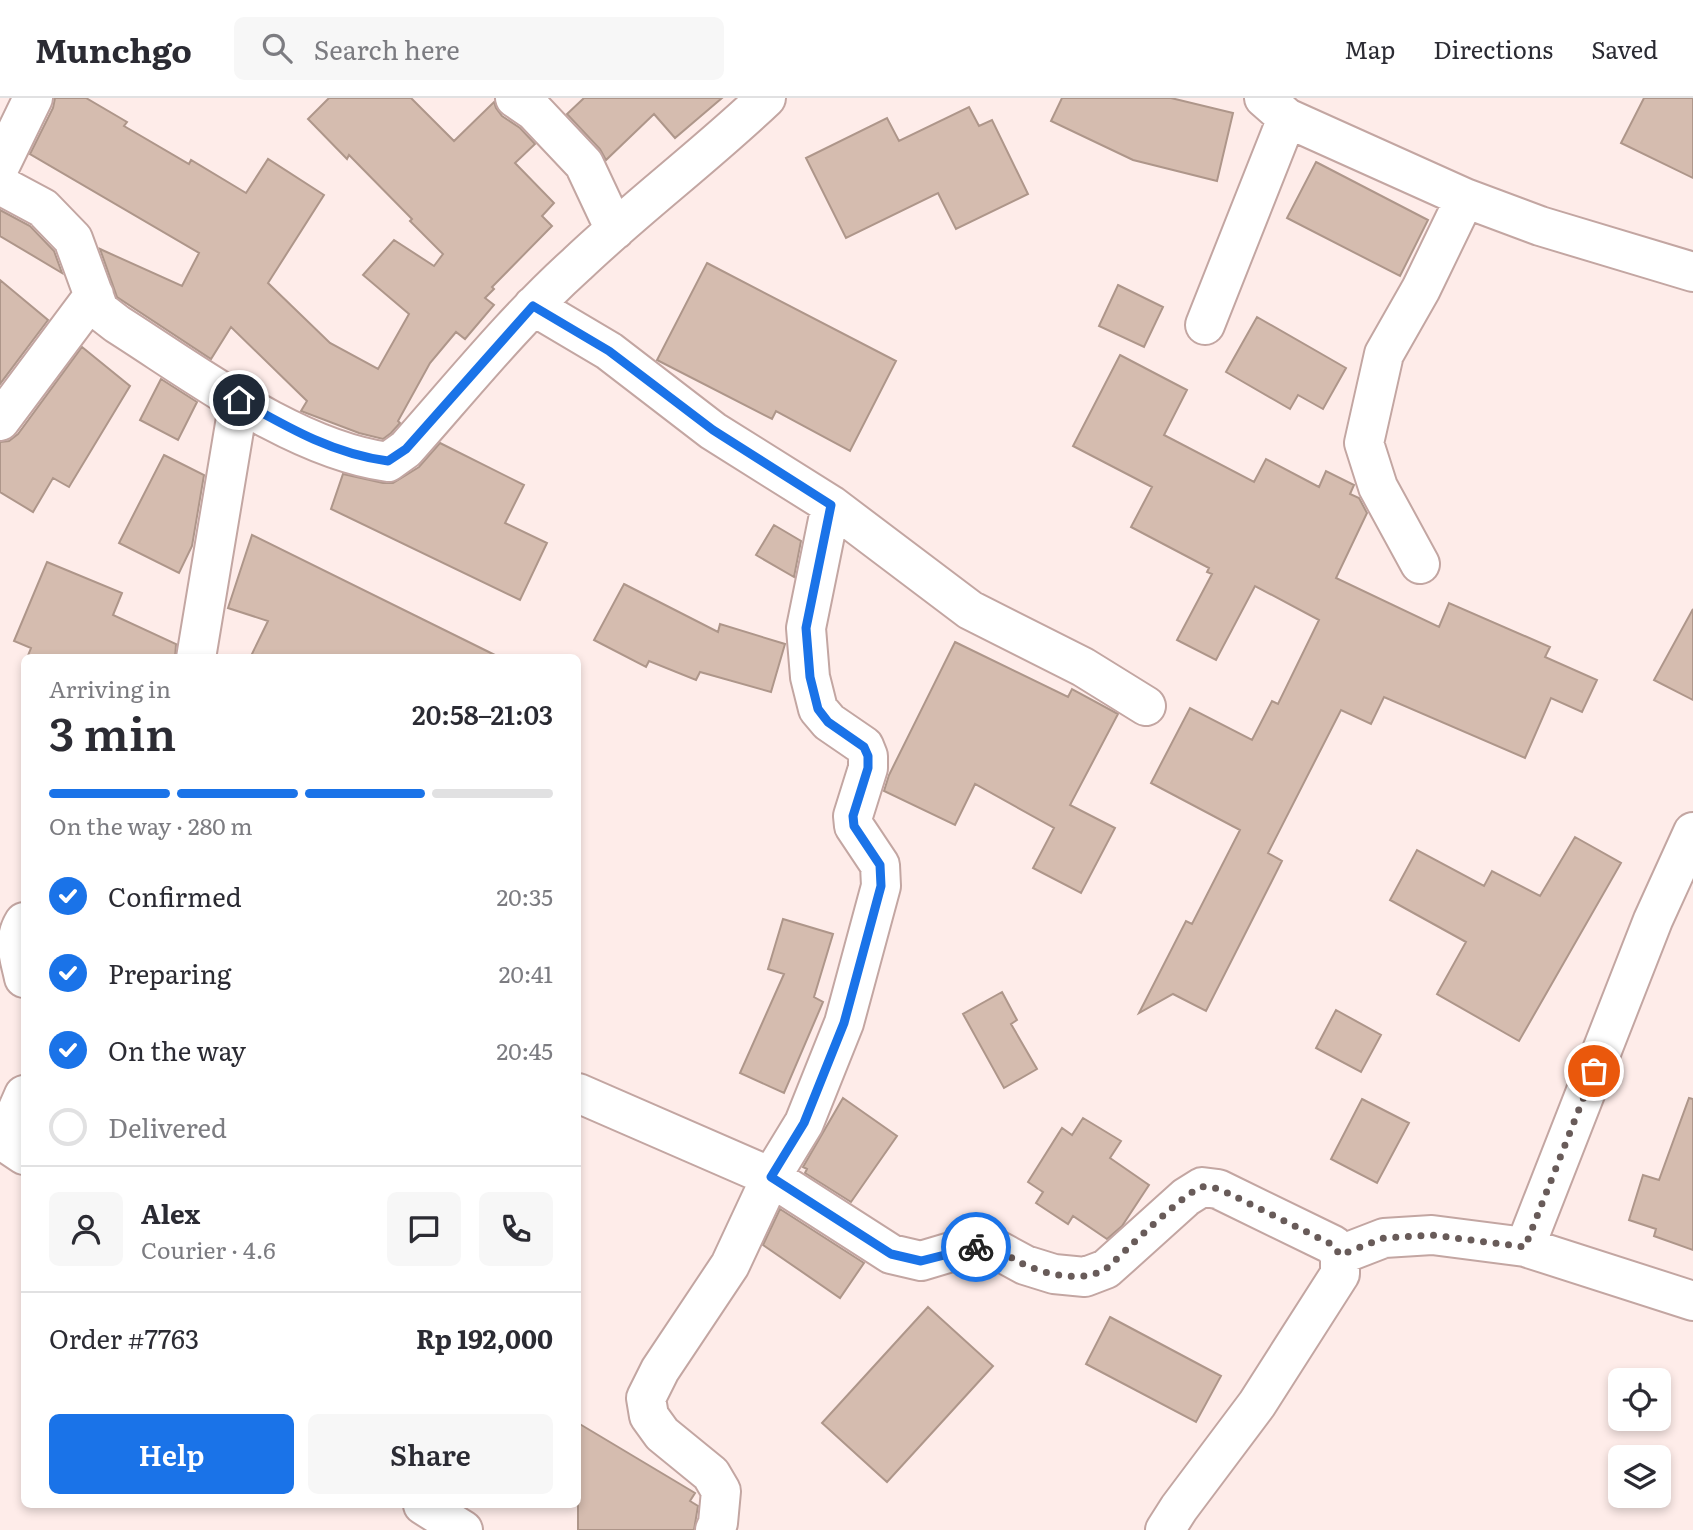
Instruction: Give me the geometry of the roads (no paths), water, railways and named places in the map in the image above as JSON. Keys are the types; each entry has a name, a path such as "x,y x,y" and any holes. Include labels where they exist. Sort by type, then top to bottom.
{"street":[{"path":"0,166 33,98"},
{"path":"516,98 534,111 584,164 615,230"},
{"path":"0,186 43,208 73,239 99,310 117,324 239,400 307,438 364,458 388,461 406,449 533,306 766,98"},
{"path":"1205,325 1275,108 1465,198 1540,226 1693,272"},
{"path":"1420,564 1378,487 1364,443 1384,354 1421,289 1465,198"},
{"path":"0,421 94,295"},
{"path":"533,306 609,351 713,430 831,505 970,610 1083,667 1146,706"},
{"path":"197,654 239,400"},
{"path":"715,1530 721,1491 711,1474 662,1434 649,1416 646,1398 660,1370 730,1265 771,1177 804,1123 844,1023 881,886 880,865 854,826 853,816 868,768 868,756 864,747 828,722 818,709 810,677 806,628 831,505"},
{"path":"1525,1247 1653,920 1693,832"},
{"path":"21,927 16,943 21,965"},
{"path":"581,1094 771,1177 891,1254 921,1261 968,1247 990,1246 1025,1265 1054,1274 1085,1277 1106,1269 1186,1197 1202,1187 1218,1189 1234,1196 1333,1245 1340,1255 1340,1275 1257,1404 1165,1530"},
{"path":"0,1132 13,1120 21,1102"},
{"path":"0,1139 21,1153"},
{"path":"1340,1255 1384,1238 1432,1235 1525,1247 1693,1301"},
{"path":"428,1508 463,1530"}]}
